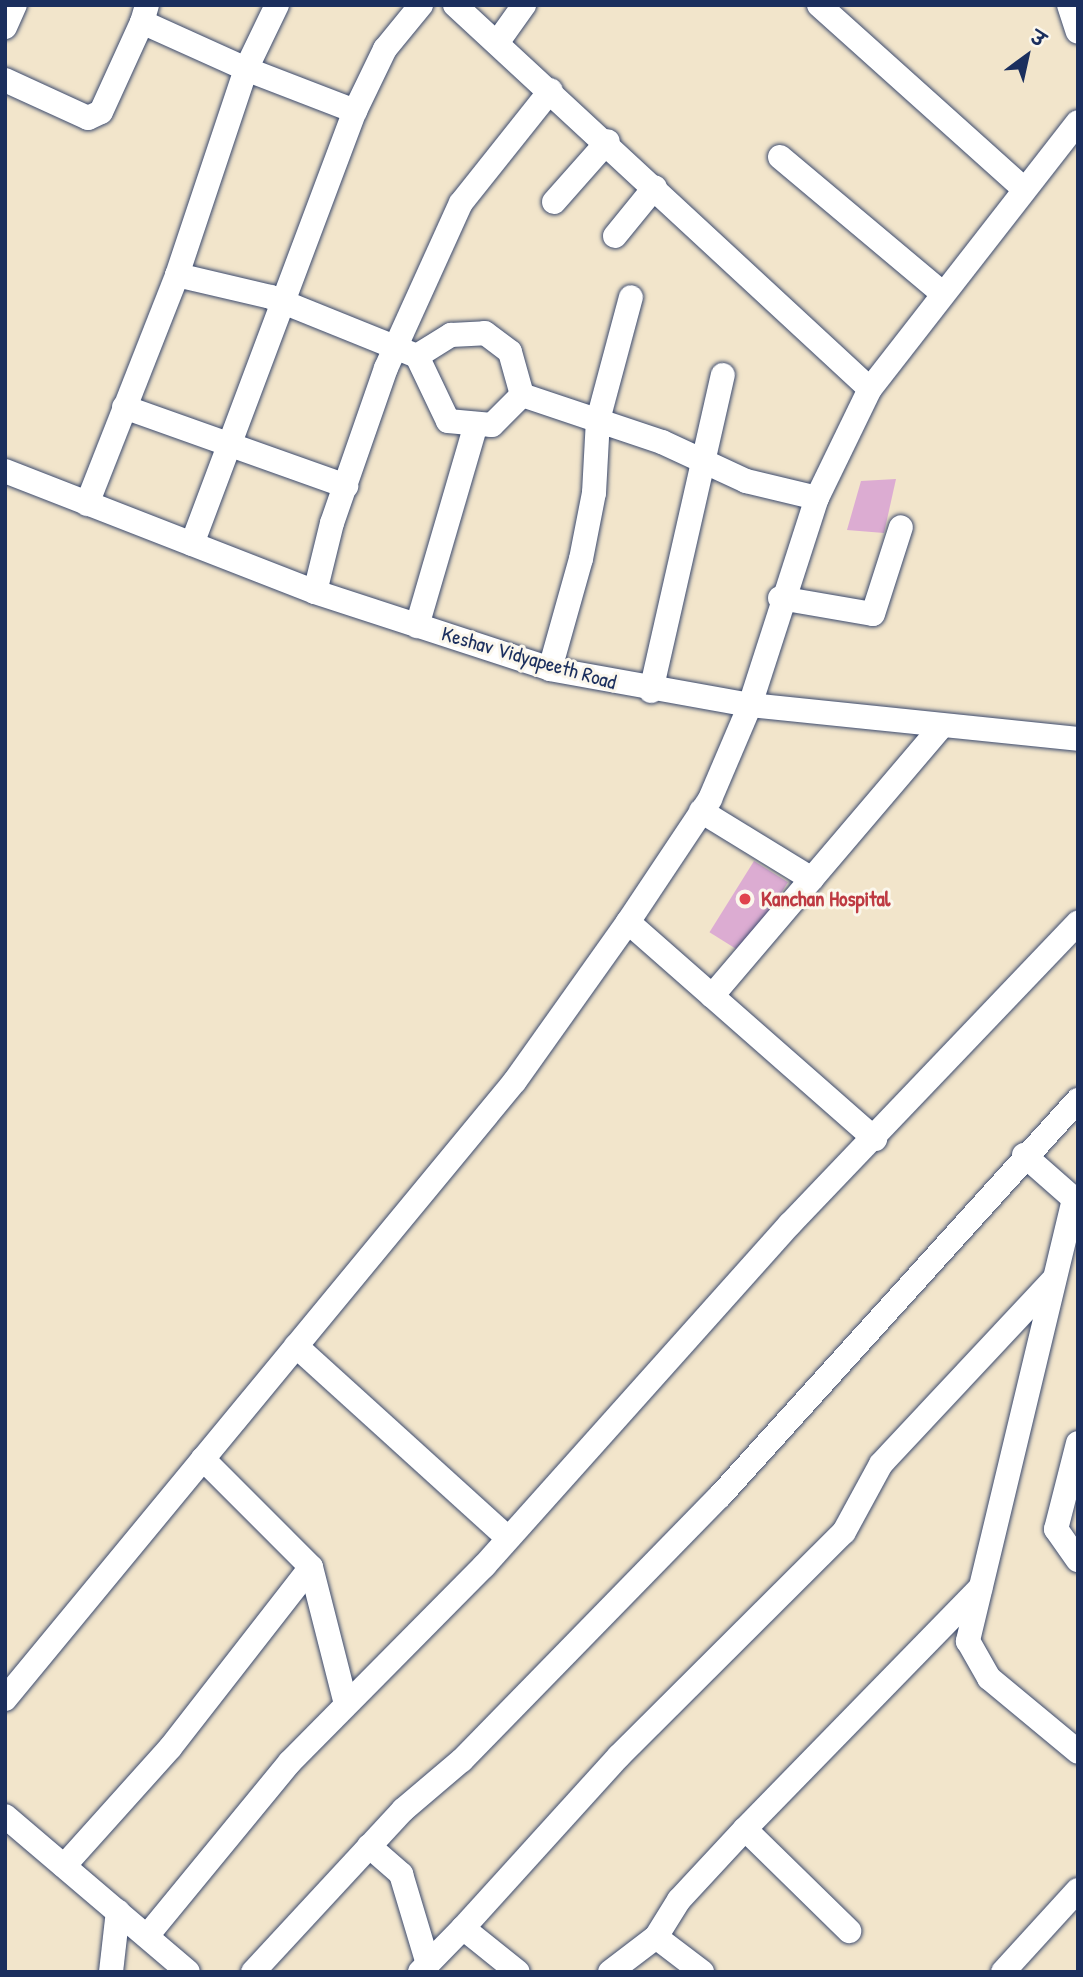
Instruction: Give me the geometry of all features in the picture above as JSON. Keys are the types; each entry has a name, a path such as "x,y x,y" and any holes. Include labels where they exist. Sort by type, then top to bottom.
{"street":[{"path":"5,27 15,5"},
{"path":"87,504 177,275 246,69 277,5"},
{"path":"192,544 285,303 355,111 385,49 421,5"},
{"path":"455,5 608,141 870,389"},
{"path":"497,43 524,5"},
{"path":"819,5 1022,187"},
{"path":"1069,5 1078,32"},
{"path":"5,80 88,118 101,112 145,13 246,69 355,111"},
{"path":"315,592 346,486 406,351 461,203 551,90"},
{"path":"5,1699 515,1081 628,922 701,811 750,705 780,598 817,498 870,389 1022,187 1078,122"},
{"path":"554,202 608,141"},
{"path":"780,157 942,293"},
{"path":"615,236 655,187"},
{"path":"177,275 285,303 406,351 448,421 492,425 522,395"},
{"path":"550,668 594,493 598,420 631,297"},
{"path":"406,351 452,335 485,333 510,352 522,395"},
{"path":"651,691 681,544 706,463 723,375"},
{"path":"522,395 598,420 706,463 817,498"},
{"path":"124,407 346,486"},
{"path":"418,626 476,424"},
{"name":"Keshav Vidyapeeth Road","path":"5,471 315,592 550,668 651,691 750,705 1078,739"},
{"path":"780,598 873,614 901,527"},
{"path":"712,996 942,726"},
{"path":"701,811 812,879"},
{"path":"628,922 875,1139"},
{"path":"147,1936 346,1704 508,1538 790,1224 875,1139 1078,923"},
{"path":"253,1972 369,1846 720,1496 1024,1155 1078,1100"},
{"path":"1024,1155 1074,1199 968,1641 989,1678 1078,1752"},
{"path":"424,1968 619,1756 844,1532 881,1464 1053,1280"},
{"path":"296,1346 508,1538"},
{"path":"1078,1443 1056,1529 1078,1560"},
{"path":"203,1460 311,1567 346,1704"},
{"path":"64,1866 170,1748 311,1567"},
{"path":"610,1972 656,1937 679,1900 980,1588"},
{"path":"5,1816 188,1972"},
{"path":"745,1829 849,1931"},
{"path":"369,1846 401,1874 424,1968"},
{"path":"1003,1972 1078,1889"},
{"path":"111,1972 118,1911"},
{"path":"463,1928 518,1972"},
{"path":"656,1937 702,1972"}],"building":[{"path":"896,479 884,533 847,530 861,481"},
{"path":"754,861 788,882 743,953 709,932"}],"place":[{"name":"Kanchan Hospital","path":"745,899"}]}
